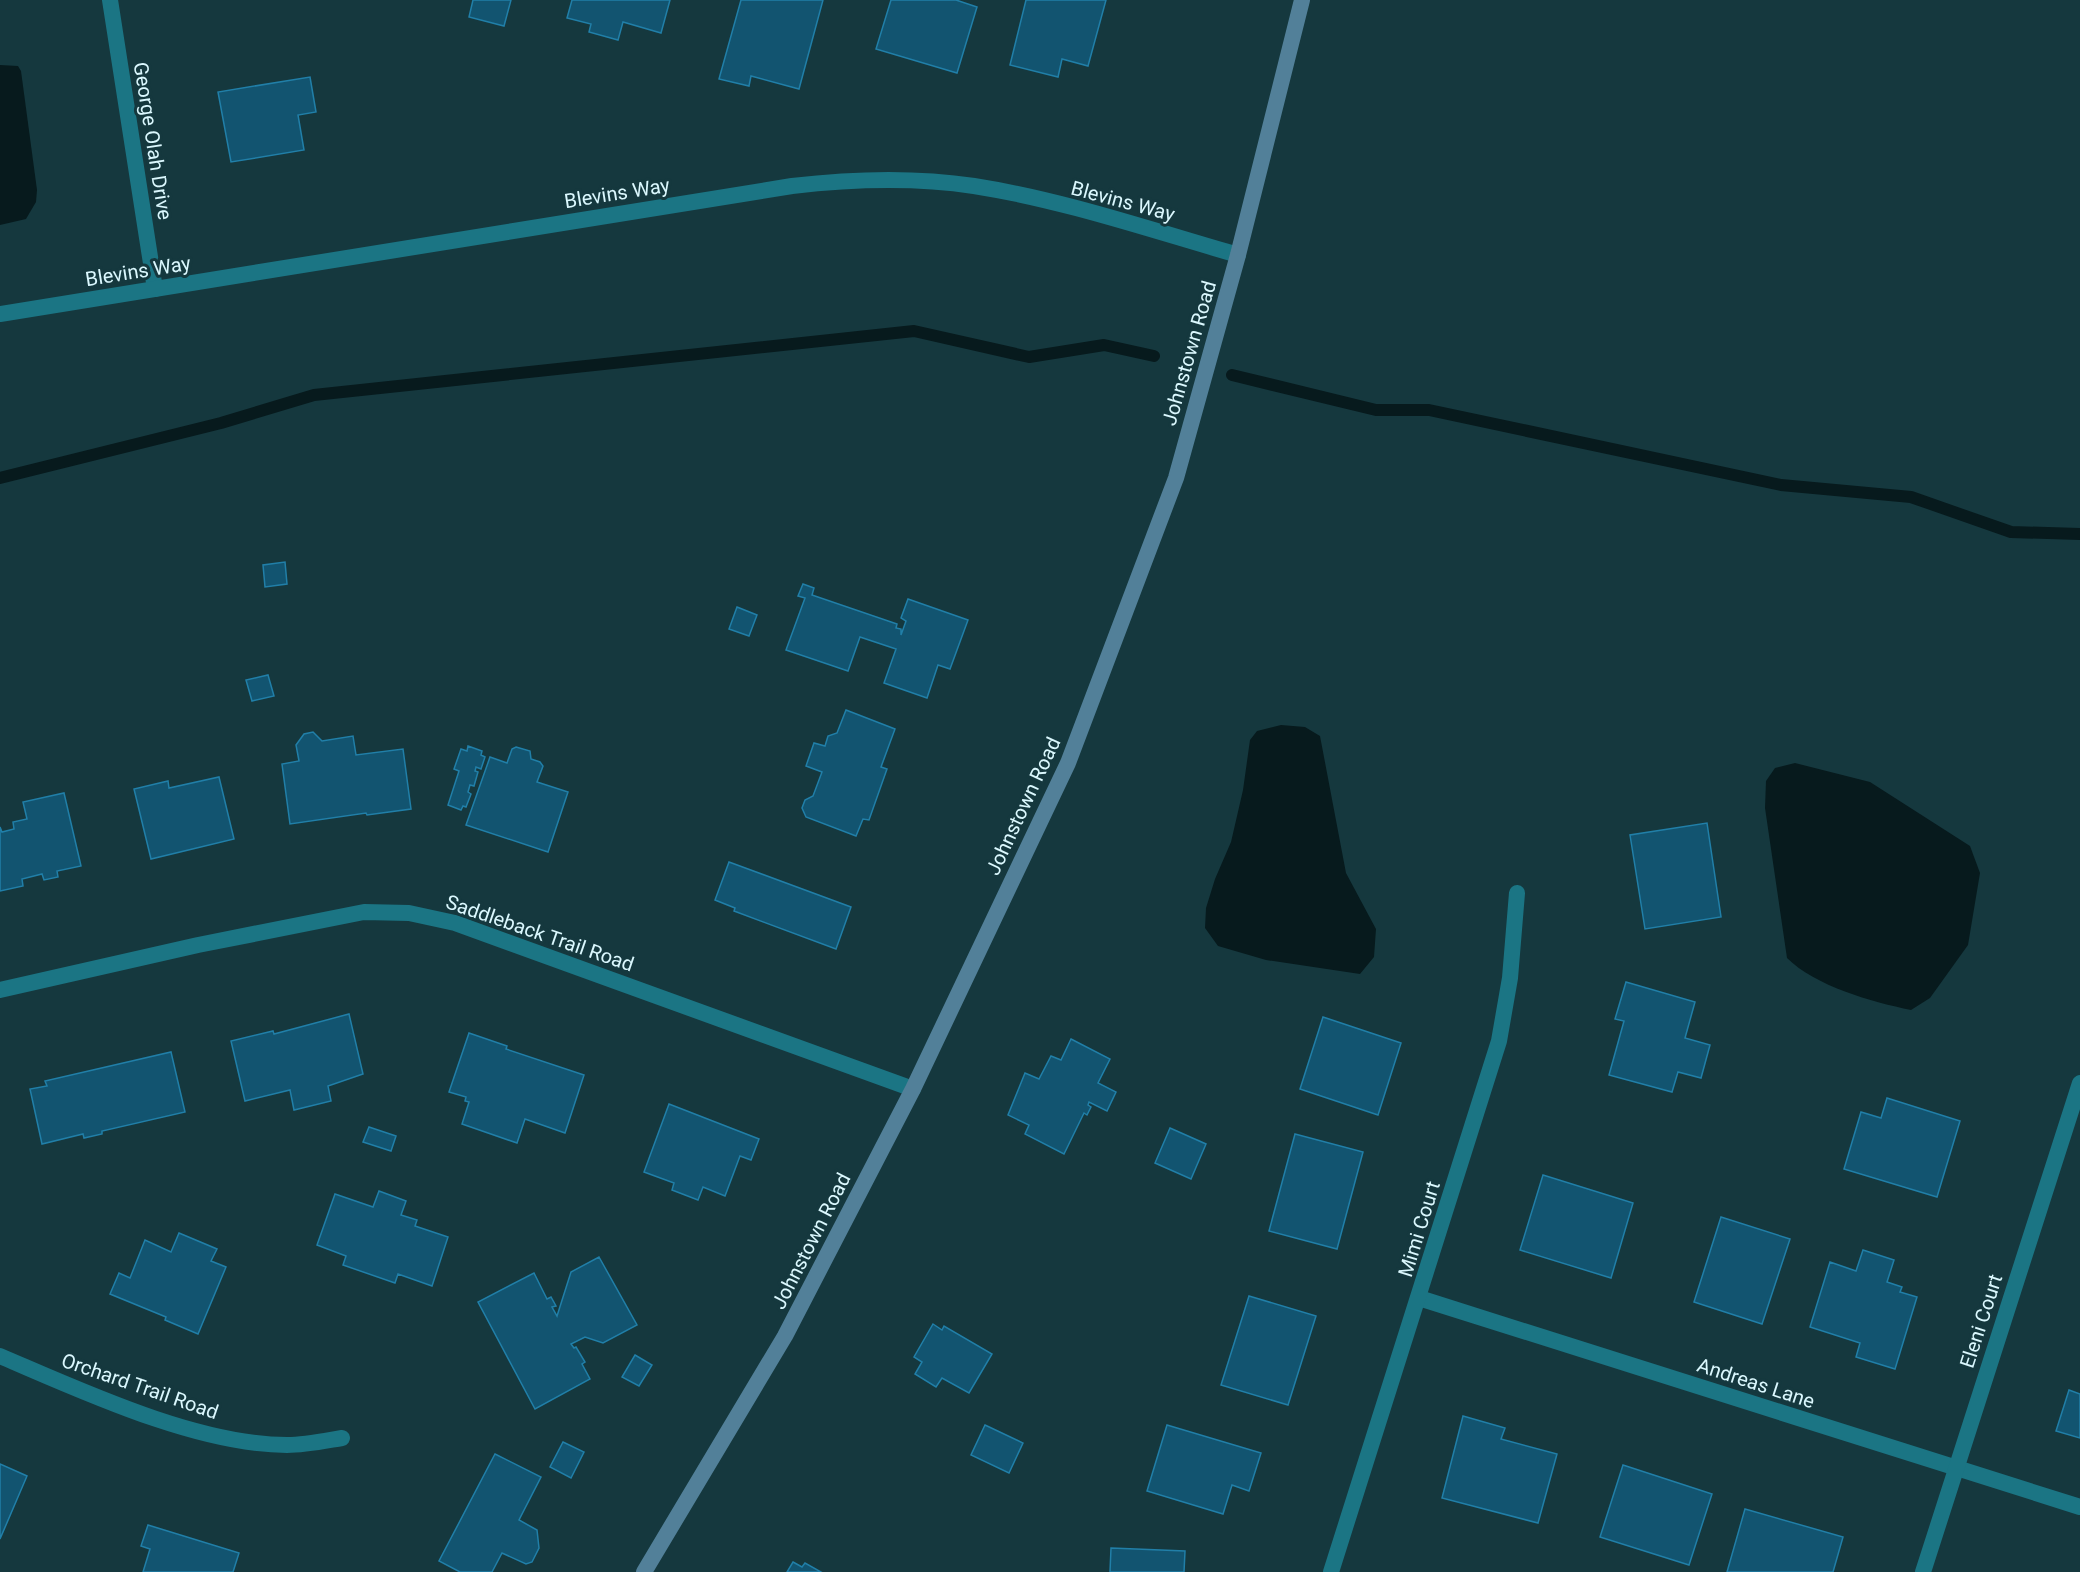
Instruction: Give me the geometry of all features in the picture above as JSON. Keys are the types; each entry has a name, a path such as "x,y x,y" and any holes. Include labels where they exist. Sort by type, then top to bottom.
{"main road":[{"name":"Johnstown Road","path":"644,1572 785,1336 913,1089 1068,763 1176,478 1238,255 1302,0"}],"street":[{"name":"George Olah Drive","path":"110,0 155,289"},
{"name":"Blevins Way","path":"0,314 833,181 905,181 984,188 1111,219 1238,255"},
{"name":"Mimi Court","path":"1331,1572 1498,1041 1510,978 1517,893"},
{"name":"Saddleback Trail Road","path":"0,990 198,945 364,912 409,913 455,923 913,1089"},
{"name":"Eleni Court","path":"1923,1572 2080,1083"},
{"name":"Andreas Lane","path":"1419,1298 2080,1508"},
{"name":"Orchard Trail Road","path":"0,1356 90,1395 197,1431 288,1446 342,1438"}],"shaded area":[{"path":"0,65 18,66 21,71 37,190 36,202 26,219 0,225"},
{"path":"1281,725 1305,727 1320,736 1346,873 1376,929 1374,957 1360,974 1266,960 1218,946 1205,928 1206,908 1215,879 1231,842 1243,790 1250,740 1257,731"},
{"path":"1795,763 1870,782 1970,846 1980,873 1968,945 1930,998 1911,1010 1828,985 1787,958 1765,808 1766,781 1775,768"}],"building":[{"path":"473,0 511,0 504,26 469,17"},
{"path":"572,0 670,0 661,33 623,22 618,40 589,32 591,24 567,18"},
{"path":"741,0 823,0 799,89 751,76 749,86 719,79"},
{"path":"891,0 956,0 977,7 957,73 876,49"},
{"path":"1026,0 1106,0 1088,66 1062,59 1058,77 1010,65"},
{"path":"310,77 316,112 298,115 304,150 231,162 218,92"},
{"path":"285,562 287,584 265,587 263,565"},
{"path":"803,584 814,588 812,595 897,624 896,628 901,629 901,635 906,621 901,618 908,599 968,620 950,669 938,665 927,698 884,683 896,649 860,637 848,671 786,650 805,598 798,596"},
{"path":"737,607 757,615 749,636 729,629"},
{"path":"268,675 274,696 252,701 246,680"},
{"path":"846,710 895,729 881,767 887,769 869,820 863,819 856,836 806,817 802,808 805,800 813,796 822,772 806,766 814,743 825,746 828,736 837,733"},
{"path":"313,732 322,741 353,736 356,755 403,749 411,809 290,824 282,764 299,761 296,745 304,734"},
{"path":"468,746 482,751 481,755 485,757 481,769 476,767 475,771 478,772 474,786 470,785 468,792 471,794 466,807 463,806 461,810 448,805 459,771 454,769 461,749 467,751"},
{"path":"516,747 530,751 531,759 540,762 543,766 537,782 568,792 548,852 466,825 490,757 507,763 512,749"},
{"path":"219,777 234,839 151,859 134,789 168,781 169,788"},
{"path":"64,793 81,866 57,871 58,877 44,880 42,874 22,879 23,886 0,891 0,827 2,832 14,829 13,822 27,819 23,802"},
{"path":"1707,823 1721,917 1645,929 1630,835"},
{"path":"729,862 851,907 836,949 734,911 735,908 715,900"},
{"path":"1626,982 1695,1002 1685,1038 1710,1045 1701,1078 1678,1072 1672,1092 1609,1075 1624,1021 1615,1019"},
{"path":"349,1014 363,1074 328,1086 331,1101 294,1110 290,1090 245,1101 231,1041 273,1031 274,1034"},
{"path":"1323,1017 1401,1043 1378,1115 1300,1089"},
{"path":"469,1033 507,1046 506,1049 584,1075 565,1133 525,1119 517,1143 462,1124 469,1102 465,1101 466,1097 449,1092"},
{"path":"1071,1039 1110,1059 1098,1083 1116,1092 1107,1111 1089,1102 1088,1105 1091,1107 1087,1115 1084,1113 1064,1154 1025,1134 1029,1125 1008,1115 1025,1073 1039,1079 1051,1056 1061,1060"},
{"path":"171,1052 185,1112 102,1131 102,1134 84,1138 83,1134 42,1144 30,1089 47,1086 45,1081"},
{"path":"1887,1098 1960,1121 1937,1197 1844,1169 1861,1112 1881,1118"},
{"path":"669,1104 759,1139 751,1160 740,1156 725,1196 703,1187 698,1200 672,1190 674,1183 644,1172"},
{"path":"369,1127 396,1136 391,1151 363,1142"},
{"path":"1170,1128 1206,1144 1191,1179 1155,1163"},
{"path":"1295,1134 1363,1152 1337,1249 1269,1231"},
{"path":"1543,1175 1633,1203 1611,1278 1520,1250"},
{"path":"379,1191 406,1201 401,1215 417,1220 415,1226 448,1237 432,1286 398,1274 395,1283 343,1265 346,1256 317,1245 335,1194 373,1207"},
{"path":"1721,1217 1790,1239 1762,1324 1694,1302"},
{"path":"179,1233 217,1249 211,1261 226,1267 198,1334 165,1320 166,1317 110,1294 119,1273 130,1278 145,1240 171,1252"},
{"path":"1863,1250 1894,1260 1887,1282 1902,1287 1900,1292 1917,1297 1895,1369 1856,1357 1860,1343 1810,1327 1830,1262 1856,1271"},
{"path":"599,1257 637,1325 603,1343 585,1337 571,1344 574,1348 576,1347 585,1362 582,1364 590,1379 535,1409 478,1302 534,1273 547,1299 551,1297 556,1306 552,1307 557,1316 571,1272"},
{"path":"1249,1296 1316,1316 1288,1405 1221,1385"},
{"path":"933,1324 942,1330 944,1326 992,1354 969,1393 942,1378 936,1387 915,1374 922,1362 914,1357"},
{"path":"635,1355 652,1365 639,1386 622,1377"},
{"path":"2069,1390 2080,1394 2080,1438 2056,1431"},
{"path":"1463,1416 1505,1428 1501,1439 1557,1454 1538,1523 1442,1498"},
{"path":"985,1425 1023,1443 1009,1473 971,1455"},
{"path":"1167,1425 1261,1453 1249,1491 1232,1485 1223,1514 1147,1491"},
{"path":"563,1442 584,1452 571,1478 550,1467"},
{"path":"495,1454 541,1477 519,1520 537,1530 539,1548 532,1562 526,1564 502,1553 492,1572 460,1572 439,1561"},
{"path":"0,1464 27,1476 0,1539"},
{"path":"1623,1465 1712,1494 1689,1565 1600,1537"},
{"path":"1745,1509 1843,1537 1833,1572 1727,1572"},
{"path":"148,1525 239,1553 233,1572 143,1572 150,1549 141,1546"},
{"path":"1111,1548 1185,1551 1184,1572 1110,1572"},
{"path":"793,1562 802,1567 805,1563 821,1572 787,1572"}],"waterway":[{"path":"0,478 221,423 314,395 914,331 1029,357 1104,345 1154,356"},
{"path":"1232,375 1376,410 1429,410 1781,485 1911,497 2011,532 2080,534"}]}
